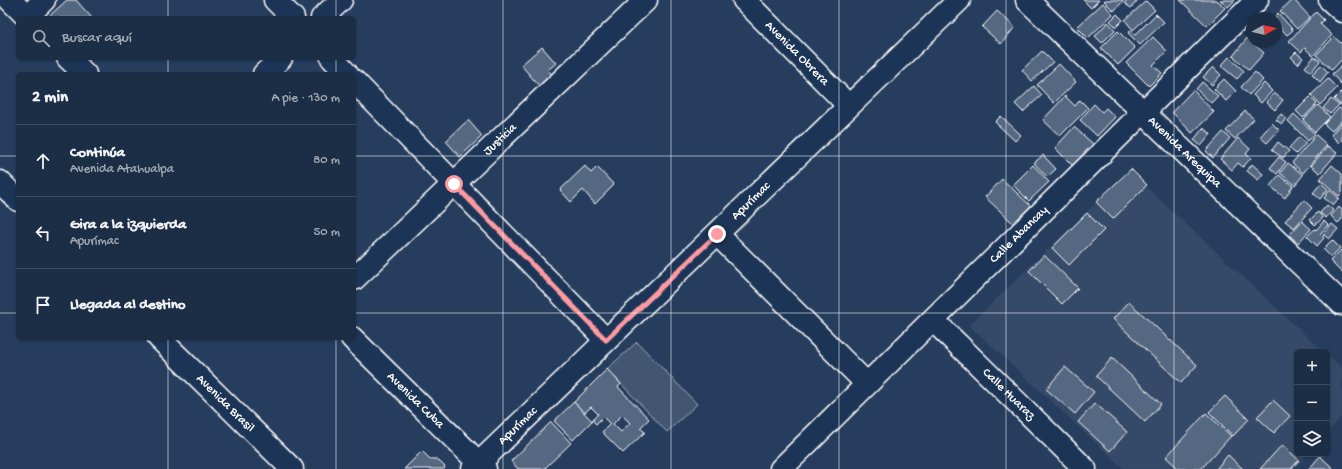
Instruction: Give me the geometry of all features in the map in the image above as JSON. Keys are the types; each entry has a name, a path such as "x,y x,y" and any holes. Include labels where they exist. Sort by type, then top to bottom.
{"street":[{"path":"10,0 26,16"},
{"path":"28,16 44,0"},
{"path":"275,0 291,16"},
{"path":"324,16 341,0"},
{"name":"Justicia","path":"356,277 646,0"},
{"name":"Avenida Obrera","path":"744,0 849,106"},
{"name":"Apurímac","path":"479,467 606,340 959,0"},
{"name":"Avenida Arequipa","path":"1027,0 1342,304"},
{"name":"Calle Abancay","path":"783,468 1257,0"},
{"path":"1330,0 1342,11"},
{"path":"70,60 83,72"},
{"path":"266,72 279,60"},
{"path":"334,60 345,72"},
{"path":"356,83 606,340"},
{"path":"0,182 16,198"},
{"path":"717,234 867,384"},
{"name":"Calle Huaraz","path":"933,320 1085,469"},
{"name":"Avenida Brasil","path":"161,340 292,469"},
{"name":"Avenida Cuba","path":"354,340 479,467"}],"shaded area":[{"path":"1129,171 1321,349 1294,349 1294,457 1305,457 1294,469 1124,469 969,325"},
{"path":"637,342 697,404 667,432 607,369"},
{"path":"1330,357 1342,368 1342,416 1330,430"}],"building":[{"path":"67,0 76,0 90,16 49,16"},
{"path":"1083,0 1099,0 1091,8"},
{"path":"1124,0 1114,11 1104,1"},
{"path":"1127,0 1137,1 1131,8 1124,3"},
{"path":"1180,0 1217,0 1225,8 1207,26"},
{"path":"1220,0 1235,0 1228,7"},
{"path":"1292,0 1294,0 1310,17 1297,29 1280,11"},
{"path":"1146,1 1155,10 1133,30 1125,20"},
{"path":"1103,3 1113,14 1088,38 1077,27"},
{"path":"997,11 1015,27 1001,44 982,27"},
{"path":"1316,12 1324,20 1320,24 1332,35 1313,56 1305,48 1301,52 1289,41"},
{"path":"1117,14 1123,20 1116,27 1110,21"},
{"path":"1156,14 1164,22 1140,45 1128,33 1131,30 1135,35"},
{"path":"1282,18 1293,30 1287,35 1282,30"},
{"path":"1108,22 1115,30 1102,43 1095,36"},
{"path":"1118,31 1135,48 1118,65 1101,48"},
{"path":"1153,37 1167,51 1153,65 1162,73 1149,86 1126,63"},
{"path":"1334,37 1342,44 1342,59 1332,70 1316,55"},
{"path":"1246,39 1246,48 1258,48 1264,53 1249,70 1233,56"},
{"path":"542,47 556,63 548,70 553,76 540,87 521,65"},
{"path":"1042,51 1053,62 1032,81 1022,70"},
{"path":"1296,52 1303,58 1298,64 1291,57"},
{"path":"1229,57 1244,71 1237,79 1221,66"},
{"path":"1314,57 1320,61 1311,72 1305,67"},
{"path":"1059,64 1076,82 1054,103 1037,85"},
{"path":"1321,65 1328,72 1320,82 1312,74"},
{"path":"1342,65 1342,82 1341,84 1332,74"},
{"path":"1213,67 1221,75 1212,85 1203,77"},
{"path":"1255,72 1263,80 1249,95 1241,87"},
{"path":"1224,79 1236,91 1226,101 1214,89"},
{"path":"1328,79 1337,88 1320,105 1311,95"},
{"path":"1202,82 1218,96 1211,103 1196,89"},
{"path":"1264,83 1272,91 1261,103 1253,95"},
{"path":"1034,86 1042,95 1023,112 1015,104"},
{"path":"1193,90 1214,112 1192,133 1172,112"},
{"path":"1342,91 1342,106 1334,99"},
{"path":"1274,93 1283,100 1275,110 1266,102"},
{"path":"1065,96 1075,106 1080,100 1088,108 1060,136 1043,120"},
{"path":"1310,97 1317,104 1303,118 1296,111"},
{"path":"1331,99 1339,105 1330,114 1323,108"},
{"path":"1094,104 1102,112 1106,108 1115,117 1097,136 1080,120"},
{"path":"1318,105 1330,117 1315,132 1303,120"},
{"path":"1339,108 1342,110 1342,120 1332,131 1324,124"},
{"path":"1245,111 1254,119 1235,139 1226,131"},
{"path":"1281,114 1286,118 1282,124 1276,120"},
{"path":"1294,114 1315,134 1308,141 1288,121"},
{"path":"1001,116 1021,135 1015,141 995,122"},
{"path":"468,120 482,136 460,157 446,141"},
{"path":"1342,122 1342,140 1339,143 1331,135"},
{"path":"1272,123 1279,130 1267,143 1260,137"},
{"path":"1074,127 1093,144 1073,166 1055,148"},
{"path":"1203,128 1211,134 1201,146 1194,140"},
{"path":"1223,132 1230,138 1213,158 1206,151"},
{"path":"1316,135 1327,145 1303,173 1292,163"},
{"path":"1299,137 1306,143 1296,154 1289,148"},
{"path":"1238,138 1250,149 1246,154 1251,158 1243,167 1238,163 1232,170 1220,159"},
{"path":"1278,142 1289,151 1283,158 1272,150"},
{"path":"1328,146 1337,153 1320,173 1311,166"},
{"path":"1043,155 1056,169 1047,177 1034,163"},
{"path":"1279,157 1286,162 1277,174 1270,168"},
{"path":"1288,163 1303,175 1295,185 1280,173"},
{"path":"1252,164 1263,174 1258,180 1247,171"},
{"path":"1033,165 1049,182 1029,201 1013,185"},
{"path":"1332,165 1342,174 1342,193 1339,196 1320,179"},
{"path":"585,166 591,173 597,167 614,185 595,204 583,190 571,202 560,190"},
{"path":"1131,169 1147,185 1113,219 1096,202"},
{"path":"1279,175 1293,186 1285,198 1270,186"},
{"path":"1002,179 1032,207 1015,225 985,197"},
{"path":"1321,183 1328,189 1320,199 1313,193"},
{"path":"1330,190 1339,198 1333,205 1324,198"},
{"path":"1304,200 1312,208 1294,228 1285,221"},
{"path":"1327,205 1333,210 1326,218 1320,213"},
{"path":"1339,207 1342,210 1342,219 1338,223 1331,216"},
{"path":"1318,212 1323,218 1315,225 1310,220"},
{"path":"1087,213 1104,230 1069,265 1052,248"},
{"path":"1302,221 1311,229 1298,243 1289,235"},
{"path":"1324,221 1328,225 1320,234 1324,238 1317,246 1307,236 1315,229 1316,230"},
{"path":"1332,224 1338,229 1329,239 1323,234"},
{"path":"1332,240 1340,248 1331,257 1323,249"},
{"path":"1342,249 1342,273 1330,261"},
{"path":"1044,255 1078,288 1062,304 1029,271"},
{"path":"1129,302 1197,365 1181,383 1113,319"},
{"path":"1112,358 1161,404 1145,422 1096,376"},
{"path":"1065,367 1094,392 1075,414 1046,389"},
{"path":"607,369 621,384 618,387 649,419 640,428 645,432 623,453 602,432 610,424 603,417 596,424 592,420 598,414 591,407 584,413 574,402","holes":["622,415 630,423 621,432 613,424"]},
{"path":"1225,396 1249,419 1233,436 1209,412"},
{"path":"1273,400 1290,416 1274,433 1257,417"},
{"path":"574,402 592,421 573,440 554,421"},
{"path":"1095,403 1127,432 1110,451 1078,422"},
{"path":"1206,413 1231,436 1201,469 1179,469 1166,457"},
{"path":"551,422 571,443 544,469 518,469 511,461"},
{"path":"1282,445 1299,460 1291,469 1260,469"},
{"path":"422,451 430,459 437,459 445,467 444,469 404,469"},
{"path":"1228,455 1243,469 1216,469"},
{"path":"1319,457 1321,457 1334,469 1309,469"}],"route":[{"path":"454,184 606,340 717,234"}]}
